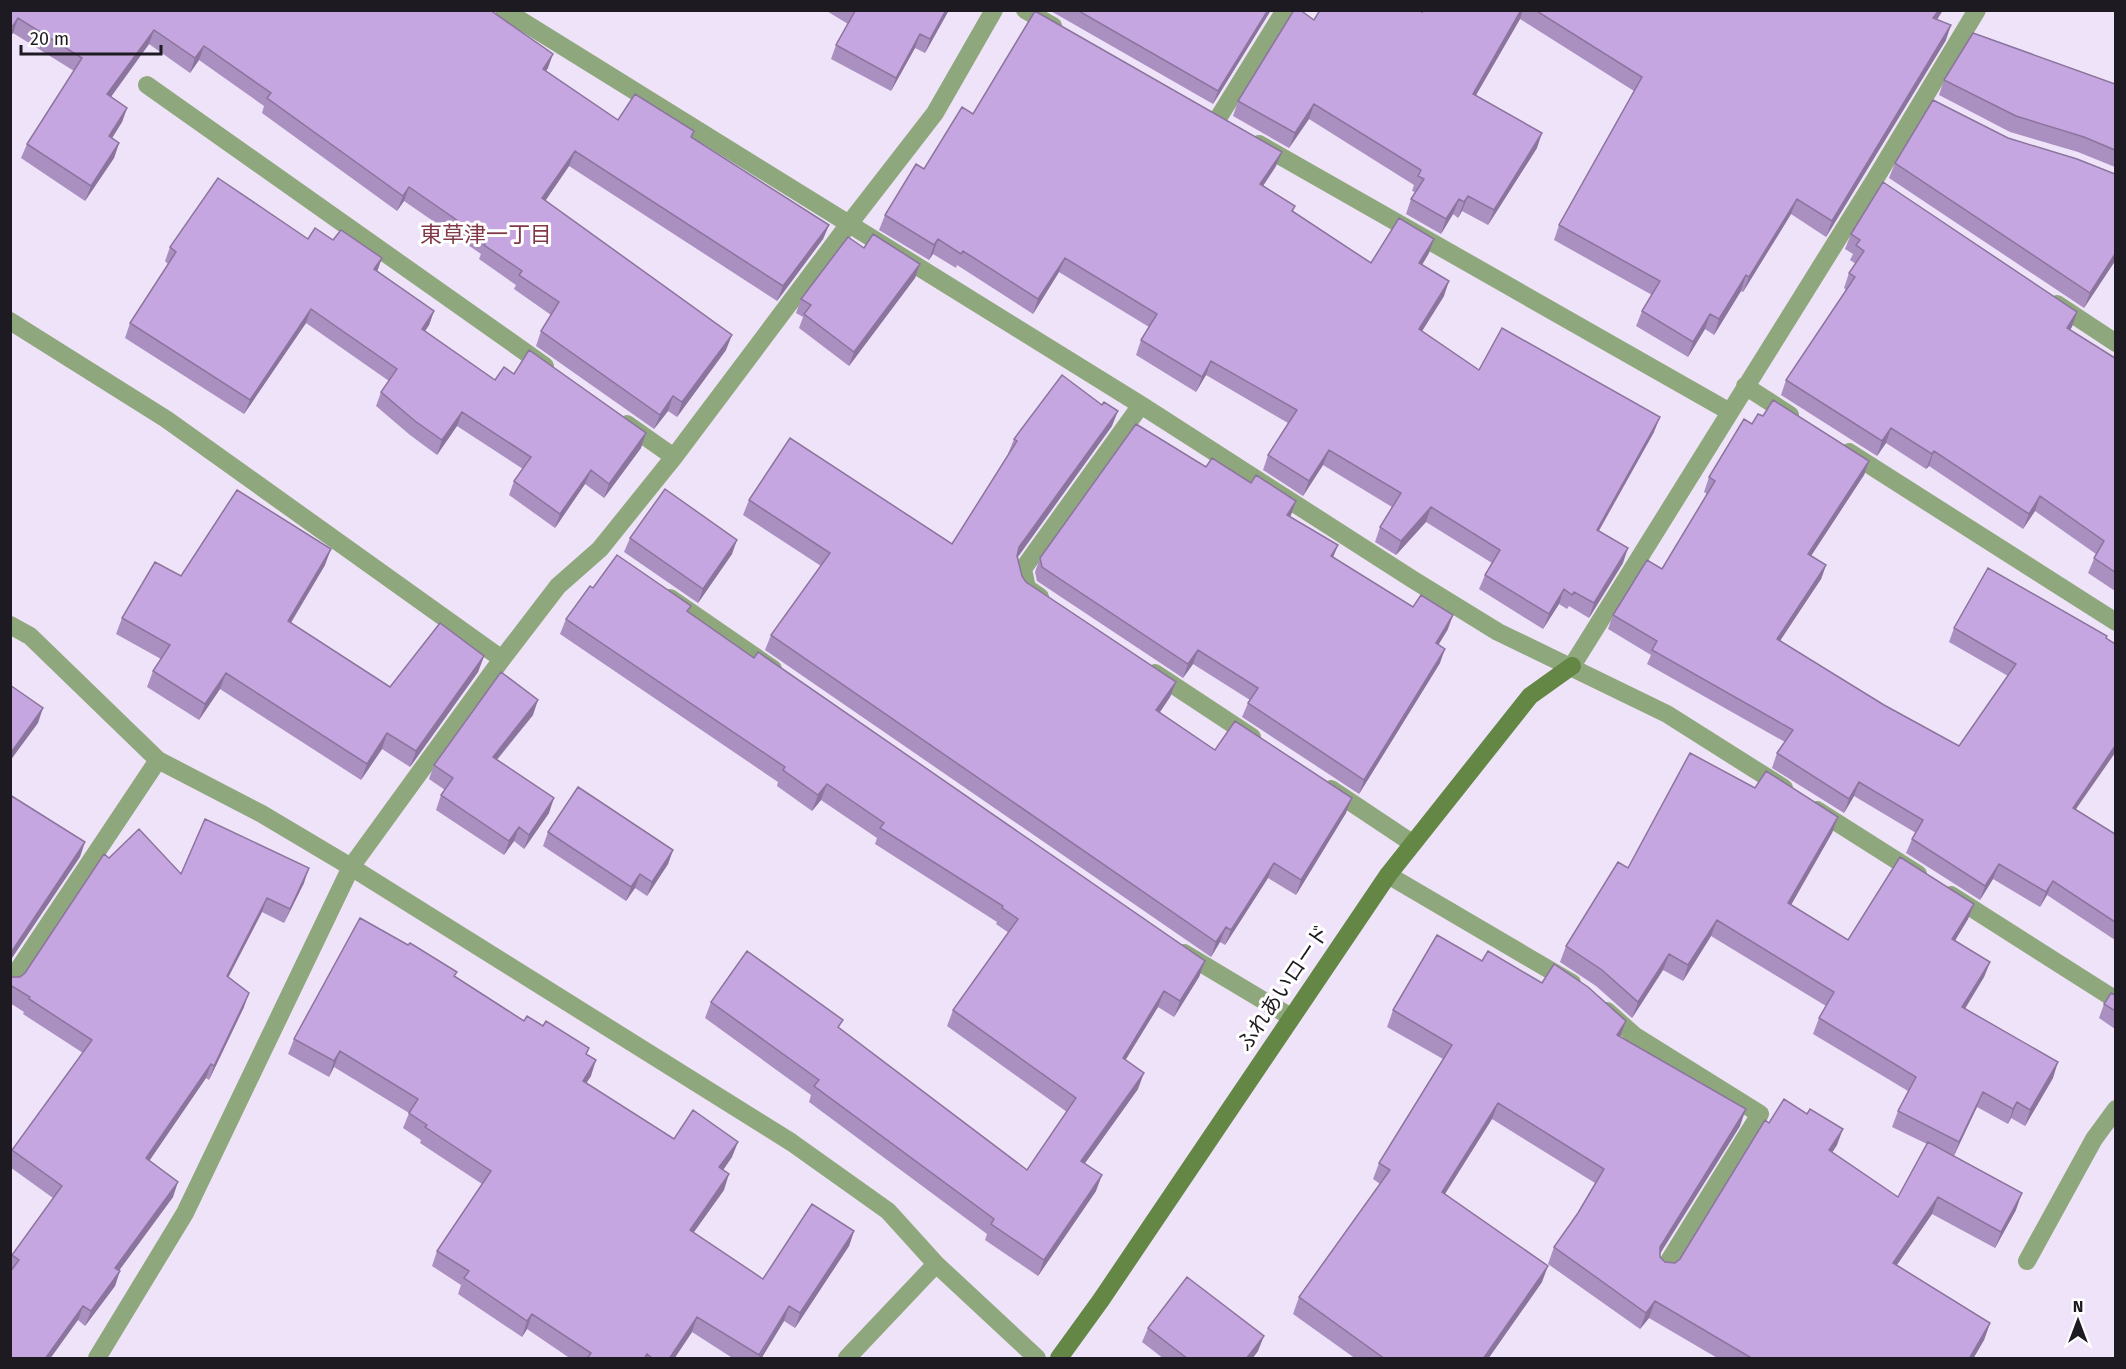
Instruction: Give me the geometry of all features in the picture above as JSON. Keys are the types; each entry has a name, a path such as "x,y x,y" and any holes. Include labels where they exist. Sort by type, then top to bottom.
{"street":[{"path":"504,10 1141,405 1498,632 1667,714 2115,1000"},
{"path":"97,1359 185,1213 351,867 558,585 605,553 674,457 935,113 994,10"},
{"path":"1025,10 1065,33"},
{"path":"1197,108 1222,123 1285,10"},
{"path":"1572,666 1874,181 1931,104 1977,10"},
{"path":"147,85 557,374"},
{"path":"1248,137 1730,412"},
{"path":"1874,181 1893,194"},
{"path":"2038,291 2115,343"},
{"path":"10,321 166,419 502,659"},
{"path":"1745,386 1805,424"},
{"path":"1056,607 1027,588 1023,568 1141,405"},
{"path":"615,416 674,457"},
{"path":"1835,444 2115,622"},
{"path":"658,590 784,677"},
{"path":"10,625 30,636 158,760 262,814 351,867 791,1142 888,1211 936,1264 1037,1359"},
{"path":"1145,666 1263,745"},
{"name":"ふれあいロード","path":"1059,1359 1388,875 1530,696 1572,666"},
{"path":"10,982 158,760"},
{"path":"1313,777 1412,843"},
{"path":"1388,875 1557,974 1593,998 1635,1036 1760,1114 1664,1269"},
{"path":"1174,946 1291,1017"},
{"path":"2026,1261 2094,1139 2115,1108"},
{"path":"847,1359 936,1264"}],"building":[{"path":"10,10 490,10 553,54 543,69 618,120 635,94 694,131 691,137 829,225 783,286 575,151 542,198 732,335 682,402 673,396 660,415 541,331 559,302 519,275 522,271 484,245 487,241 409,187 403,196 267,98 271,93 204,46 195,58 154,30 107,94 127,108 109,136 119,143 91,186 27,144 82,58 18,18 13,26 10,24"},
{"path":"855,10 946,10 930,39 920,34 896,78 836,45"},
{"path":"1077,10 1268,10 1218,91"},
{"path":"1294,10 1300,10 1314,20 1320,10 1419,10 1422,12 1422,10 1521,10 1473,94 1542,133 1494,210 1468,196 1464,202 1459,199 1446,219 1411,199 1424,179 1418,176 1421,170 1314,104 1295,133 1238,101"},
{"path":"1535,10 1939,10 1933,18 1951,25 1832,221 1797,199 1749,277 1746,275 1719,319 1710,314 1693,342 1642,311 1660,281 1559,225 1642,77"},
{"path":"1035,11 1282,152 1260,184 1295,206 1292,211 1371,263 1399,218 1434,239 1419,263 1449,281 1419,329 1479,370 1502,328 1660,417 1597,530 1628,548 1594,603 1574,592 1572,595 1564,589 1549,614 1485,575 1500,550 1431,507 1401,541 1380,527 1401,493 1329,450 1309,481 1268,455 1297,410 1211,361 1202,377 1141,340 1157,314 1065,258 1038,299 963,251 961,254 938,239 934,245 885,215 916,164 924,169 962,107 973,114"},
{"path":"1973,33 2115,84 2115,150 2084,137 2016,116 1944,80"},
{"path":"1933,100 2008,138 2077,159 2115,174 2115,254 2090,293 1895,163"},
{"path":"218,178 308,239 315,228 333,240 341,230 382,258 374,269 434,311 422,329 495,380 504,367 514,374 529,350 646,433 609,484 591,470 560,514 514,481 531,457 462,412 442,440 381,392 397,369 311,309 250,400 130,323 176,252 170,247"},
{"path":"1883,182 2077,312 2067,328 2115,358 2115,572 2094,558 2104,541 2040,496 2029,514 1934,451 1932,454 1891,428 1882,441 1786,380 1855,277 1849,273 1864,251 1856,245 1860,240 1851,234"},
{"path":"873,234 920,264 854,352 804,314 811,305 801,299 848,237 864,248"},
{"path":"1062,375 1102,405 1104,402 1118,411 1019,547 1017,556 1022,576 1026,582 1176,682 1156,710 1215,750 1235,721 1352,798 1301,880 1274,863 1231,930 1226,927 1216,942 771,635 830,553 749,500 790,438 952,544 1017,441 1014,439"},
{"path":"1773,400 1869,461 1808,554 1826,565 1777,639 1884,705 1959,746 2016,664 1954,628 1988,568 2107,636 2106,638 2115,644 2115,746 2073,808 2115,834 2115,922 2053,881 2046,892 1999,864 1985,886 1912,839 1923,820 1859,782 1849,799 1777,753 1793,730 1652,650 1657,641 1613,615 1647,560 1662,569 1715,481 1709,477 1744,419 1752,424 1758,414 1763,416"},
{"path":"1136,424 1206,467 1212,458 1251,483 1256,475 1296,501 1287,515 1338,545 1331,556 1413,607 1421,595 1453,615 1436,643 1445,649 1364,780 1248,703 1258,688 1198,650 1188,664 1042,567 1040,558"},
{"path":"665,489 737,540 703,589 630,538"},
{"path":"237,490 331,549 288,621 390,687 440,623 484,656 416,751 387,733 367,764 226,673 205,704 153,671 170,645 122,618 155,562 181,576"},
{"path":"617,555 691,606 687,611 754,658 758,652 1205,961 1180,1001 1164,991 1123,1058 1144,1073 1081,1161 1102,1175 1044,1260 991,1224 994,1219 814,1086 819,1080 711,1002 747,951 843,1020 838,1027 1027,1170 1076,1098 953,1010 1018,919 1002,908 1003,906 880,828 884,823 827,784 818,795 783,770 785,767 566,619"},
{"path":"501,672 538,700 493,757 554,798 529,835 519,827 509,841 441,795 453,778 434,765"},
{"path":"10,685 43,708 10,754"},
{"path":"1690,753 1755,788 1766,771 1838,817 1788,903 1848,940 1900,857 1974,904 1952,939 1990,962 1962,1007 2058,1062 2030,1110 2017,1102 2013,1109 1983,1092 1959,1142 1898,1111 1916,1077 1819,1018 1834,992 1717,920 1688,965 1669,954 1638,1002 1602,970 1566,946 1618,862 1628,868"},
{"path":"578,787 673,850 652,882 640,874 631,887 548,832"},
{"path":"10,795 85,842 10,954"},
{"path":"205,819 309,868 290,909 267,898 227,976 249,993 214,1066 211,1064 146,1158 178,1182 115,1268 120,1271 91,1311 83,1306 45,1359 10,1359 10,1272 19,1260 12,1255 62,1186 12,1150 92,1040 10,985 10,977 20,977 25,973 104,854 109,858 139,829 181,874"},
{"path":"360,918 408,945 410,943 457,972 454,976 524,1021 527,1016 543,1026 546,1021 589,1048 586,1054 596,1060 583,1081 674,1139 693,1110 738,1142 719,1167 729,1174 690,1230 763,1279 812,1204 854,1231 800,1313 789,1306 759,1355 697,1317 669,1359 653,1359 647,1354 644,1359 587,1359 591,1353 532,1314 527,1321 464,1278 469,1271 437,1251 491,1171 425,1127 427,1125 409,1113 418,1099 340,1051 334,1061 294,1039"},
{"path":"1437,935 1482,961 1488,951 1542,983 1554,964 1588,987 1626,1021 1617,1035 1746,1109 1660,1247 1660,1257 1665,1262 1675,1263 1680,1259 1765,1120 1769,1123 1784,1099 1807,1114 1810,1109 1843,1129 1829,1150 1898,1197 1928,1142 2022,1193 2001,1232 1938,1197 1893,1263 1990,1323 1969,1359 1753,1359 1655,1301 1646,1313 1554,1247 1578,1213 1604,1169 1498,1103 1442,1192 1548,1266 1483,1359 1385,1359 1299,1297 1390,1170 1379,1163 1452,1045 1393,1010"},
{"path":"2111,993 2115,995 2115,1011 2104,1004"},
{"path":"1187,1277 1264,1336 1246,1359 1188,1359 1148,1328"}],"district":[{"name":"東草津一丁目","path":"486,234"}]}
